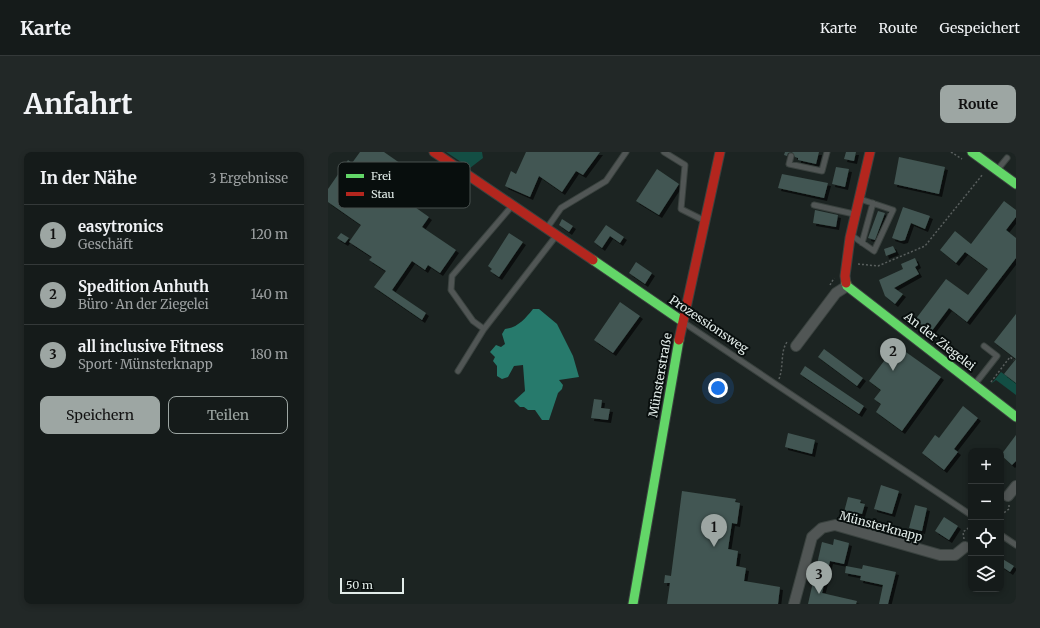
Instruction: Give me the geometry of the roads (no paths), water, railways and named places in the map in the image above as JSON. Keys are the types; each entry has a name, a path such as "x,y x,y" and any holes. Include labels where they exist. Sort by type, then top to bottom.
{"street":[{"name":"Prozessionsweg","path":"434,152 449,162"},
{"name":"Münsterstraße","path":"633,604 682,321 720,152"},
{"path":"796,346 836,293 847,286 846,276 850,235 870,152"},
{"path":"972,152 998,169 1016,184"},
{"name":"Prozessionsweg","path":"470,177 682,321"},
{"name":"An der Ziegelei","path":"847,286 1016,417"},
{"path":"1008,496 1016,486"},
{"name":"Münsterknapp","path":"794,604 812,537 819,530 826,527 840,526 910,548 940,555 955,555 965,547"}],"lane":[{"path":"546,229 561,208 606,181 626,152"},
{"path":"664,152 685,165 681,209 704,221"},
{"path":"791,156 790,164 822,171 826,152"},
{"path":"998,169 1007,158"},
{"path":"850,235 874,251 893,210 860,198"},
{"path":"862,243 873,203"},
{"path":"814,205 856,215"},
{"path":"484,329 473,321 451,290 452,276 513,206"},
{"path":"458,372 484,329 556,236"},
{"name":"Prozessionsweg","path":"682,321 968,513"},
{"path":"974,385 997,356 984,346"},
{"path":"1004,537 1016,545"}],"place":[{"name":"Spedition Anhuth","path":"893,371"},
{"name":"easytronics","path":"714,547"},
{"name":"all inclusive Fitness","path":"819,594"}]}
